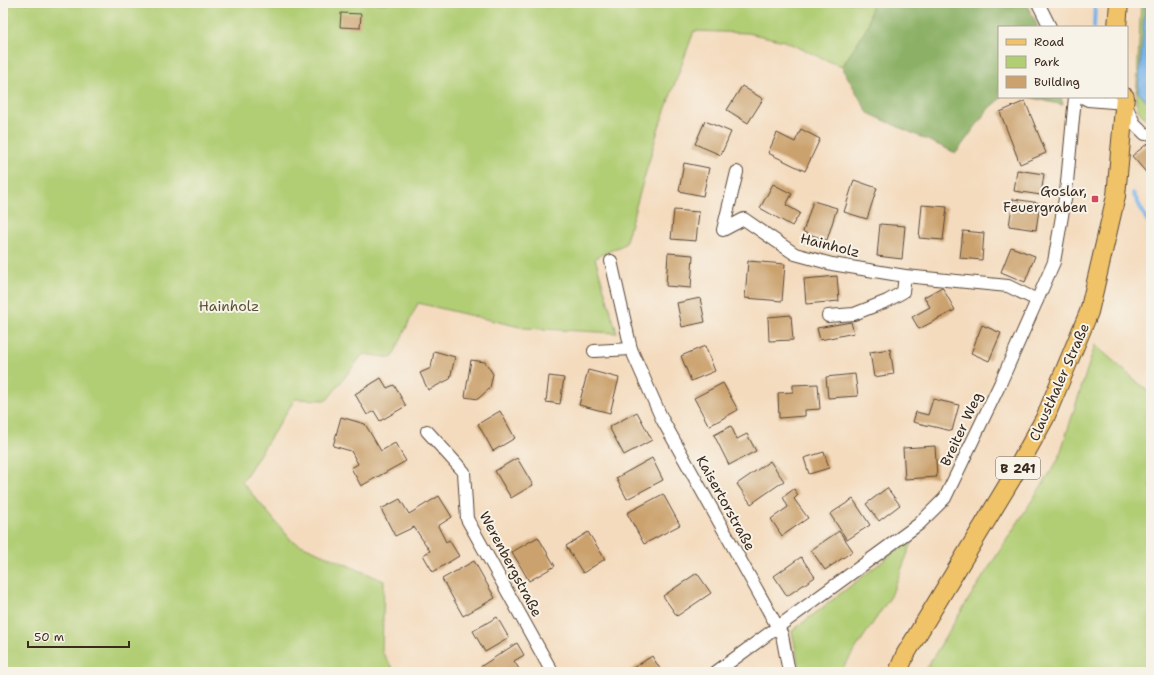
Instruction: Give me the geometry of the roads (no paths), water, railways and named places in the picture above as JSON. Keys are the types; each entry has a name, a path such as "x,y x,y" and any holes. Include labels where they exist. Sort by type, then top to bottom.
{"main road":[{"path":"1117,26 1120,3"},
{"path":"1120,3 1123,26"},
{"name":"Clausthaler Straße","path":"898,672 905,655 1012,478 1045,418 1089,312 1116,196 1122,140 1119,100"},
{"name":"Clausthaler Straße","path":"1103,249 1105,195 1119,100"}],"street":[{"path":"1038,3 1050,26"},
{"name":"Breiter Weg","path":"716,672 777,626 919,524 945,498 1054,262 1066,192 1075,98"},
{"path":"1084,98 1088,100 1119,100 1134,122 1148,137"},
{"path":"1122,140 1130,135 1148,137"},
{"name":"Hainholz","path":"736,172 723,230 744,219 795,254 832,264 905,276 1008,286 1037,300"},
{"name":"Kaisertorstraße","path":"611,261 631,349 662,419 782,635 789,672"},
{"path":"828,316 854,314 887,301 903,292 905,276"},
{"path":"594,351 631,349"},
{"name":"Werenbergstraße","path":"427,431 464,472 467,519 552,672"}],"water":[{"path":"1145,3 1151,3 1151,107 1138,92"}],"waterway":[{"path":"1094,26 1095,3"},
{"path":"1133,193 1151,228"}],"place":[{"name":"Goslar, Feuergraben","path":"1095,199"}]}
